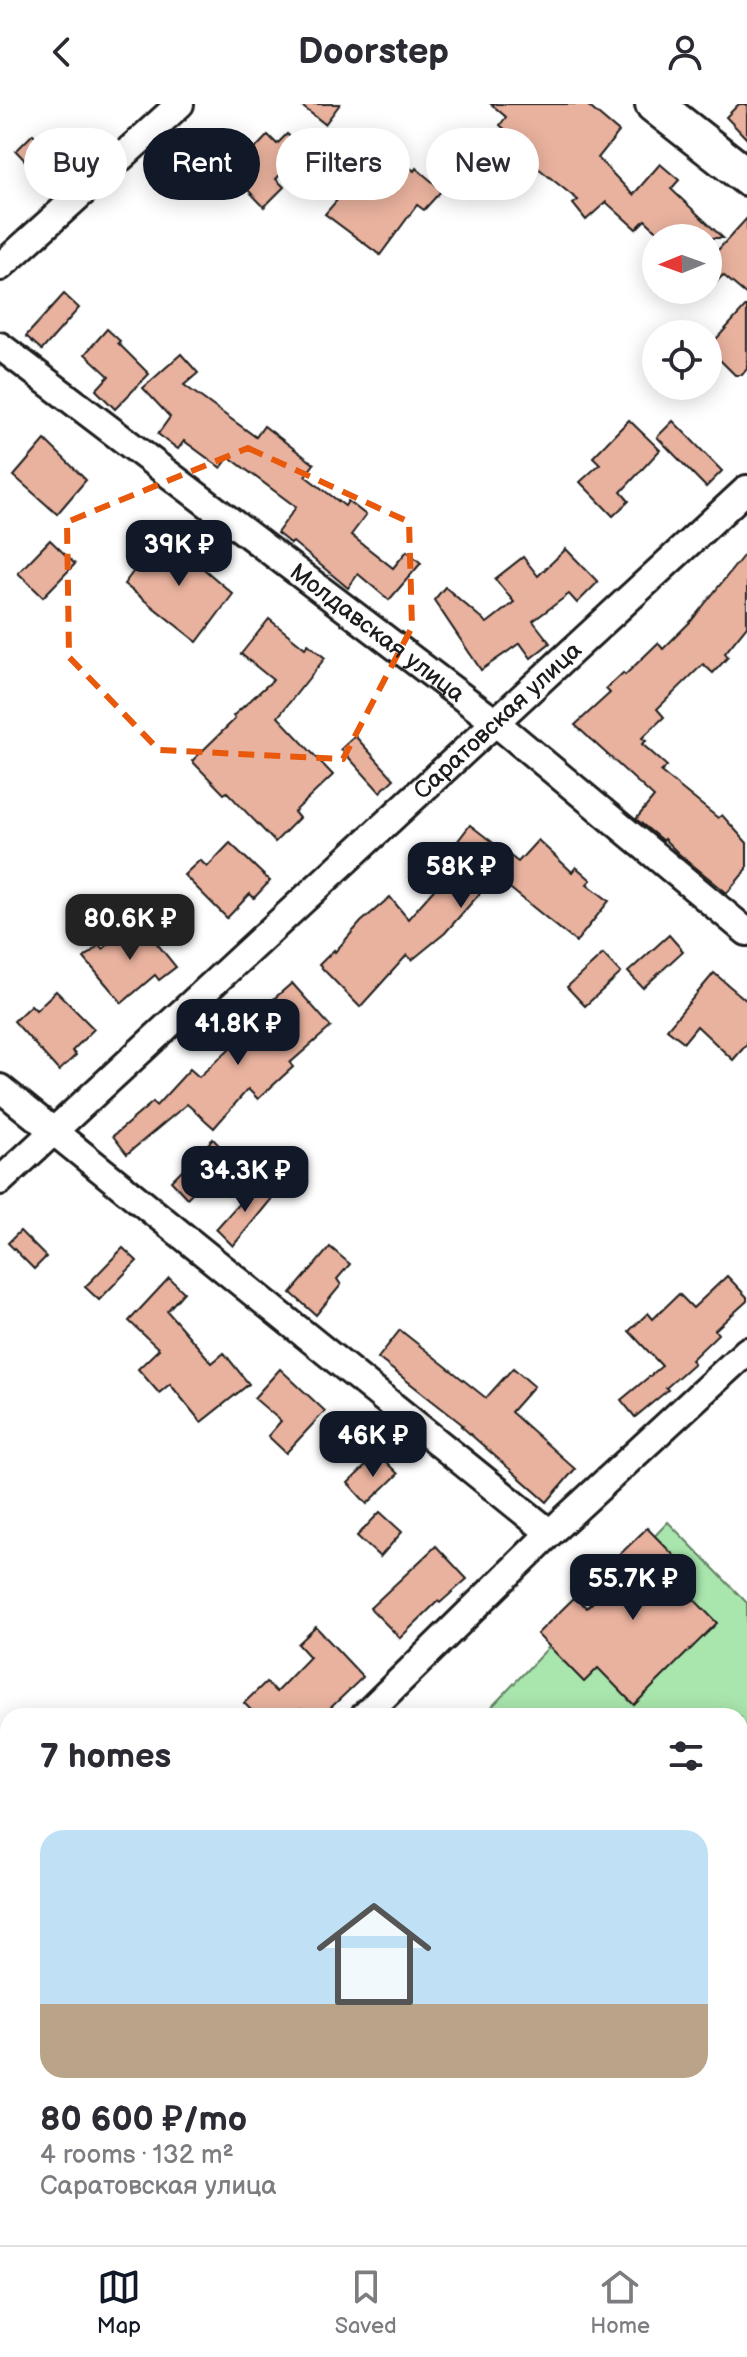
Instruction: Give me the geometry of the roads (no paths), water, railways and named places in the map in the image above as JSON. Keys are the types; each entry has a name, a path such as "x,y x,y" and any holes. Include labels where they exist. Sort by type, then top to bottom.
{"main road":[{"path":"654,104 747,177"}],"street":[{"path":"0,267 180,104"},
{"name":"Молдавская улица","path":"0,346 495,722 747,932"},
{"name":"Саратовская улица","path":"0,1181 747,489"},
{"path":"0,1088 550,1533"},
{"path":"372,1708 550,1533 747,1351"}]}
